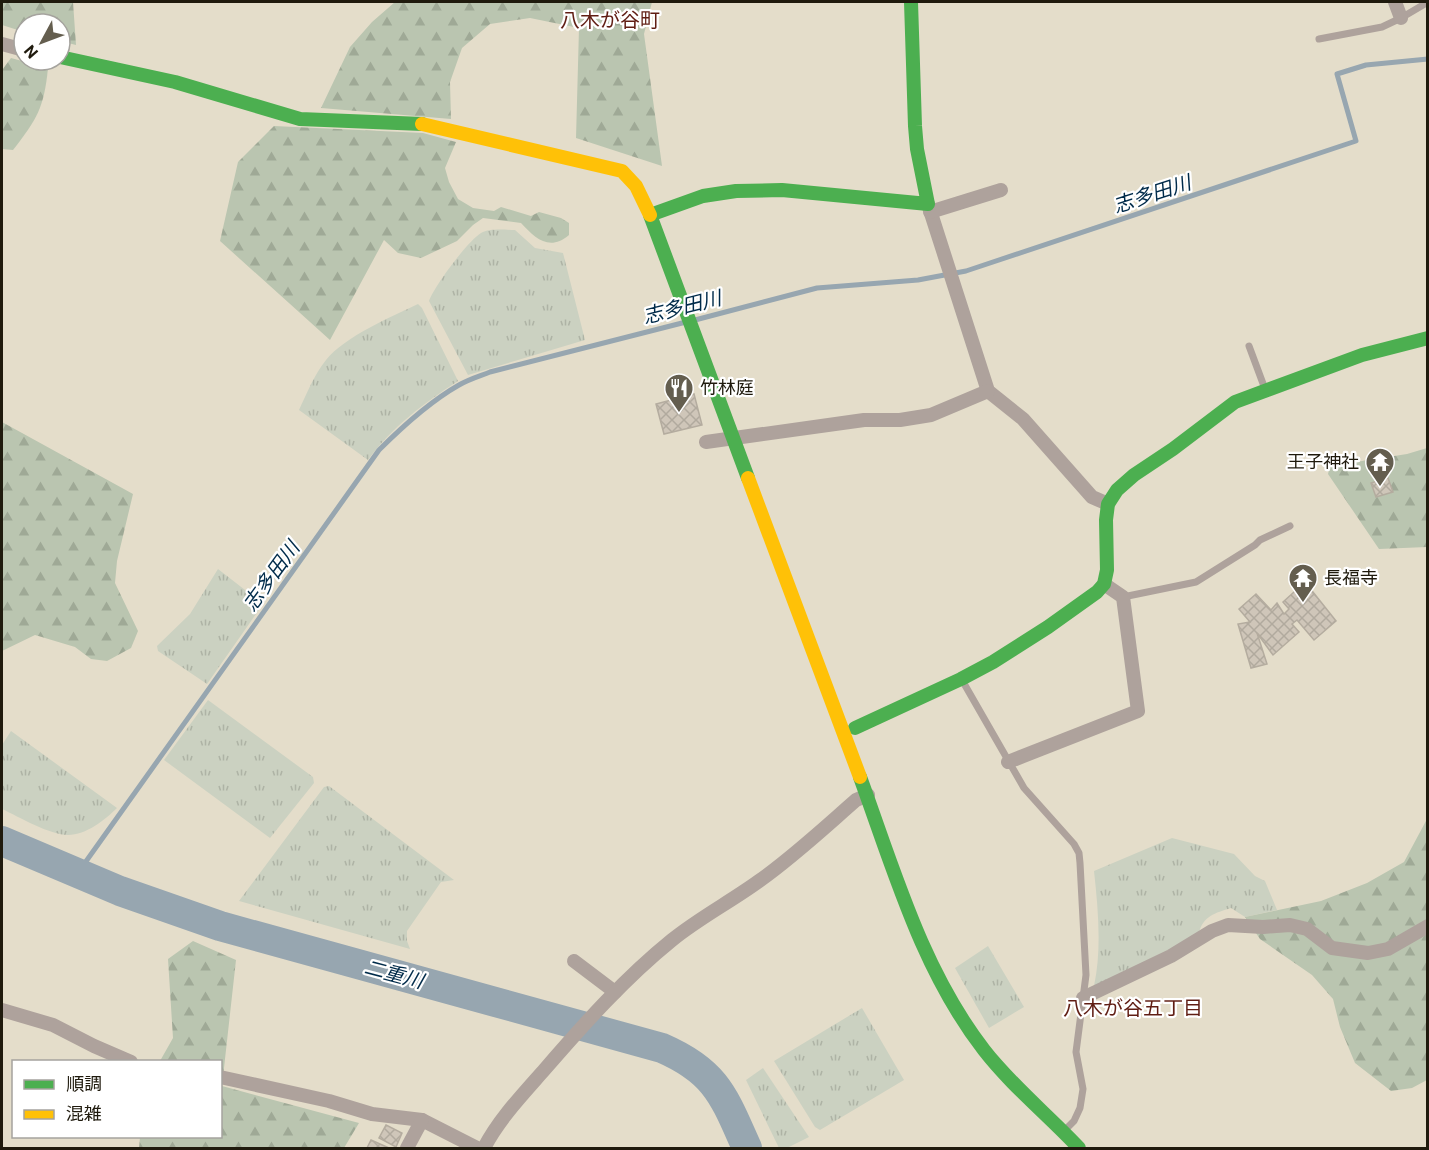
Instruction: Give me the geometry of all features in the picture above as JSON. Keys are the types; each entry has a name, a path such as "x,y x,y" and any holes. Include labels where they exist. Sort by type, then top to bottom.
{"street":[{"path":"911,2 917,149 929,208 988,391 1023,419 1092,497 1108,504"},
{"path":"1395,2 1401,18"},
{"path":"72,60 174,82 300,119 414,122 622,171 632,179 650,215 850,731 868,795 920,939 953,1004 977,1041 1009,1079 1041,1112 1064,1131 1079,1149"},
{"path":"650,215 703,196 736,191 782,190 929,208 1001,190"},
{"path":"850,731 961,679 1048,627 1104,584 1107,570 1108,504 1117,490 1134,475 1182,443 1235,402 1362,355 1428,338"},
{"path":"706,442 864,420 900,420 931,415 988,391"},
{"path":"1008,762 1138,711 1123,597 1104,584"},
{"path":"484,1149 491,1135 508,1113 615,992 672,940 759,881 856,800 868,795"},
{"path":"1083,998 1171,956 1212,931 1228,925 1263,927 1290,925 1307,929 1332,948 1368,953 1388,950 1428,926"},
{"path":"574,961 615,992"},
{"path":"2,1010 53,1025 126,1060"},
{"path":"222,1077 329,1101 372,1114 422,1120 477,1149"},
{"path":"407,1149 422,1120"}],"lane":[{"path":"1319,39 1382,27 1428,2"},
{"path":"1249,346 1266,390"},
{"path":"1123,597 1196,582 1255,546 1260,540 1290,526"},
{"path":"961,679 1024,788 1074,844 1079,853 1086,975 1076,1052 1083,1089 1080,1108 1074,1122 1064,1131"}],"green space":[{"path":"2,2 73,2 76,45 72,44 72,12 12,12 12,28 2,25"},
{"path":"395,2 652,2 644,34 662,166 576,138 579,28 530,18 490,24 462,48 450,82 451,119 321,108 350,47 372,22"},
{"path":"11,58 12,72 47,72 38,112 13,150 2,149 2,70"},
{"path":"274,126 423,133 456,142 445,168 458,199 473,208 494,211 501,207 531,216 539,212 561,218 569,223 569,235 562,240 549,243 537,238 521,223 483,218 457,241 421,258 398,253 384,240 330,340 220,241 238,162"},
{"path":"489,230 515,230 535,248 563,253 585,340 468,375 429,301 460,254 481,233"},
{"path":"418,304 458,381 409,416 368,460 299,410 326,360 344,343"},
{"path":"2,422 133,494 117,561 115,583 138,631 131,648 107,661 91,659 75,647 35,635 2,651"},
{"path":"1427,448 1427,547 1379,549 1328,474 1330,466 1407,454"},
{"path":"218,569 263,604 207,684 158,651 157,646 190,614"},
{"path":"208,700 313,777 314,783 270,838 164,760"},
{"path":"11,731 117,808 88,830 68,835 44,829 2,809 2,745"},
{"path":"329,786 454,880 441,882 407,931 410,949 239,901 324,787"},
{"path":"1427,819 1427,1080 1412,1088 1391,1091 1355,1063 1340,1027 1333,999 1312,975 1260,939 1245,917 1321,901 1367,883 1404,862"},
{"path":"1172,838 1234,854 1255,876 1265,881 1277,910 1245,917 1231,908 1215,914 1203,923 1199,933 1094,986 1099,943 1094,871"},
{"path":"193,941 236,960 222,1086 222,1060 161,1060 173,1038 168,959"},
{"path":"988,946 1024,1007 989,1028 955,968"},
{"path":"862,1008 904,1080 820,1130 815,1127 774,1061"},
{"path":"763,1068 809,1137 787,1148 779,1148 746,1080"},
{"path":"222,1086 359,1123 344,1148 139,1148 140,1138 222,1138"}],"building":[{"path":"694,394 702,425 664,434 656,404"},
{"path":"1388,478 1393,492 1376,497 1371,483"},
{"path":"1305,582 1336,621 1314,640 1297,620 1292,624 1299,632 1273,655 1257,633 1267,664 1251,668 1238,624 1250,622 1239,609 1256,594 1271,610 1277,603 1284,614 1289,609 1283,602"},
{"path":"386,1125 402,1133 396,1147 379,1138"},
{"path":"371,1140 389,1148 367,1148"}],"waterway":[{"name":"志多田川","path":"695,320 817,288 918,280 966,271 1356,141 1337,74 1366,65 1428,59"},
{"name":"志多田川","path":"77,874 379,450 407,423 448,392 490,372 686,322"},
{"name":"二重川","path":"2,841 120,891 220,926 662,1048 680,1057 707,1077 732,1114 747,1148"}],"traffic: fast":[{"path":"748,478 650,215 703,196 736,191 782,190 928,204 917,149 915,126 911,2"},
{"path":"72,60 175,82 300,119 422,124"},
{"path":"855,728 993,662 1097,592 1104,584 1107,570 1108,504 1117,490 1134,475 1235,402 1362,355 1428,338"},
{"path":"860,777 898,883 926,953 943,987 984,1050 1006,1076 1079,1148"}],"traffic: slow":[{"path":"422,124 622,171 636,186 650,215"},
{"path":"748,478 860,777"}],"place":[{"name":"竹林庭","path":"679,414"},
{"name":"王子神社","path":"1380,488"},
{"name":"長福寺","path":"1303,604"}],"district":[{"name":"八木が谷町","path":"610,20"},
{"name":"八木が谷五丁目","path":"1133,1008"}]}
